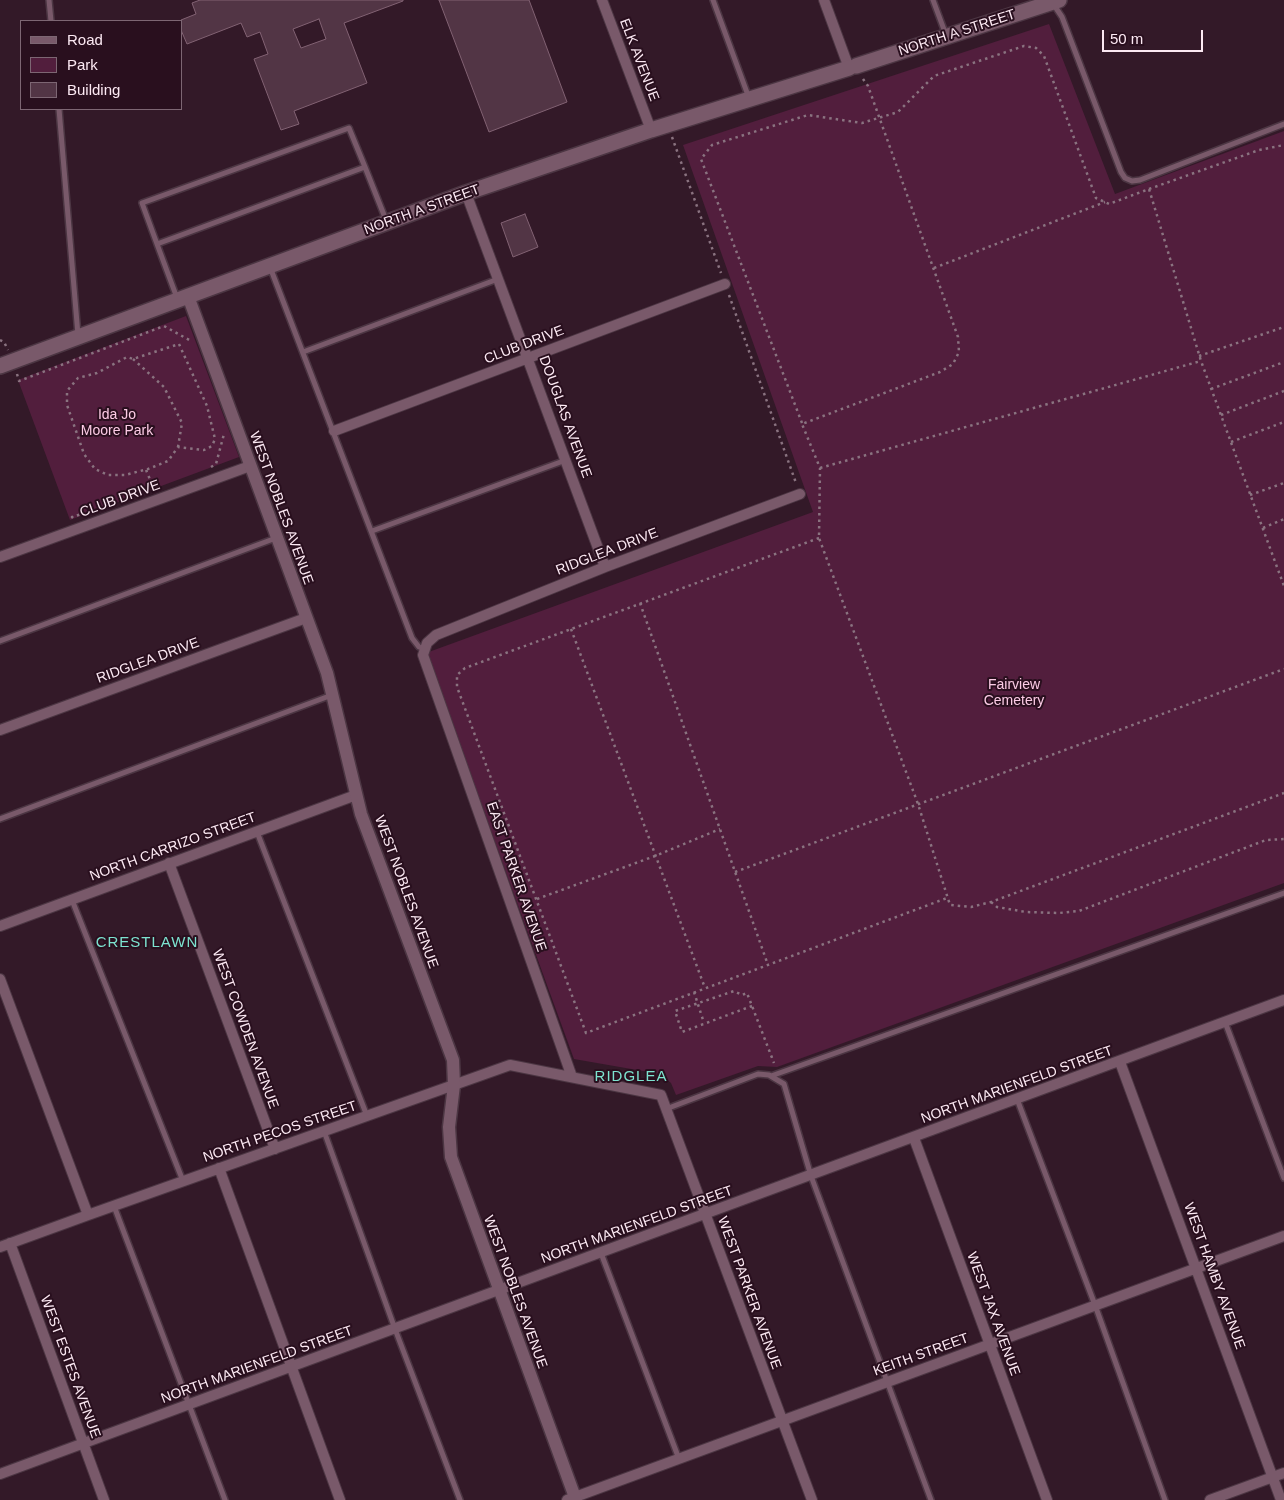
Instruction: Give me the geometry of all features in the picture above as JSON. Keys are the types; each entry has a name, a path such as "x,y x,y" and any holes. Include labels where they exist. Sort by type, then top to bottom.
{"main road":[{"name":"NORTH A STREET","path":"6,364 466,193 651,130 1054,1"}],"street":[{"name":"ELK AVENUE","path":"602,0 651,130"},
{"path":"824,0 852,67"},
{"name":"DOUGLAS AVENUE","path":"466,193 605,567"},
{"name":"CLUB DRIVE","path":"334,431 725,284"},
{"name":"WEST NOBLES AVENUE","path":"183,298 250,466 327,673 361,814 452,1060 454,1085 449,1127 451,1157 572,1499"},
{"name":"CLUB DRIVE","path":"0,557 250,466"},
{"name":"RIDGLEA DRIVE","path":"426,646 436,634 605,567 800,494"},
{"name":"RIDGLEA DRIVE","path":"0,730 306,618"},
{"name":"EAST PARKER AVENUE","path":"426,646 423,655 572,1078"},
{"name":"NORTH CARRIZO STREET","path":"0,926 356,795"},
{"name":"WEST COWDEN AVENUE","path":"169,864 275,1149"},
{"path":"0,979 88,1215"},
{"name":"NORTH MARIENFELD STREET","path":"0,1474 1284,1000"},
{"name":"WEST HAMBY AVENUE","path":"1120,1062 1281,1500"},
{"name":"NORTH PECOS STREET","path":"0,1247 510,1066 572,1078"},
{"name":"WEST PARKER AVENUE","path":"572,1078 661,1094 812,1500"},
{"name":"WEST JAX AVENUE","path":"914,1138 1047,1500"},
{"path":"219,1168 340,1500"},
{"name":"KEITH STREET","path":"572,1499 1284,1236"},
{"name":"WEST ESTES AVENUE","path":"10,1243 104,1500"},
{"path":"1210,1500 1284,1472"}],"lane":[{"path":"49,0 51,20"},
{"path":"713,0 750,99"},
{"path":"933,0 947,36"},
{"path":"1054,1 1125,178 1132,181 1140,180 1284,124"},
{"path":"59,110 78,337"},
{"path":"183,298 157,244 142,203 349,128 387,223"},
{"path":"157,244 365,167"},
{"path":"270,266 412,638 419,647 426,646"},
{"path":"303,352 498,279"},
{"path":"372,530 566,460"},
{"path":"0,641 276,538"},
{"path":"0,819 332,695"},
{"path":"257,831 368,1116"},
{"path":"771,1076 1284,893"},
{"path":"72,899 183,1181"},
{"path":"1225,1022 1284,1178"},
{"path":"666,1108 758,1074 763,1073 771,1076 784,1084 811,1176 931,1500"},
{"path":"1017,1099 1165,1500"},
{"path":"324,1131 395,1329 460,1500"},
{"path":"114,1205 225,1500"},
{"path":"601,1253 679,1459"}],"path":[{"path":"1284,145 1259,150 1149,188 1109,204 1096,198 1044,56 1036,48 1024,46 934,76 898,112 862,123 808,115 712,144 701,159 820,468 820,538 918,804 950,904 971,907 991,902 1284,793"},
{"path":"802,424 940,372 953,364 959,352 958,337 868,86 852,67"},
{"path":"668,125 800,494"},
{"path":"1149,188 1199,356 1284,586"},
{"path":"934,269 1105,202"},
{"path":"0,340 4,342 6,364 20,381 164,326 194,342"},
{"path":"1199,356 1284,327"},
{"path":"133,359 179,344 207,406 215,439 212,446 204,450 178,448"},
{"path":"127,357 133,359 164,387 182,424 178,448 168,461 146,470 125,475 108,475 95,469 84,454 66,406 67,392 78,378 97,373 127,357"},
{"path":"820,468 1201,361"},
{"path":"1211,389 1284,362"},
{"path":"1221,415 1284,391"},
{"path":"1231,442 1284,422"},
{"path":"206,469 216,464 226,428"},
{"path":"213,443 220,447"},
{"path":"146,470 158,500"},
{"path":"1250,495 1284,483"},
{"path":"153,489 161,486"},
{"path":"77,529 72,517 87,512"},
{"path":"1263,528 1284,519"},
{"path":"820,538 465,668 457,675 457,687 586,1033 948,898"},
{"path":"640,603 768,965"},
{"path":"571,629 705,988"},
{"path":"735,872 1284,669"},
{"path":"536,899 655,856 720,830"},
{"path":"991,902 997,907 1026,912 1059,913 1079,911 1266,840 1284,839"},
{"path":"752,1006 682,1032 675,1010 734,991 742,995 747,993 752,1006 774,1064"},
{"path":"694,992 704,1024"}],"green space":[{"name":"Fairview Cemetery","path":"1049,24 1115,194 1284,131 1284,883 777,1067 758,1066 676,1095 671,1083 660,1074 574,1059 426,653 813,512 683,145"},
{"name":"Ida Jo Moore Park","path":"186,316 239,457 70,520 18,380"}],"building":[{"path":"200,0 403,0 344,23 367,83 294,111 299,124 281,130 254,59 268,54 260,32 247,37 241,23 187,44 182,32 181,20 196,14 192,3","holes":["319,19 326,39 301,48 293,29"]},
{"path":"439,0 529,0 567,102 489,132"},
{"path":"525,214 538,247 513,257 501,223"}],"district":[{"name":"CRESTLAWN","path":"147,943"},
{"name":"RIDGLEA","path":"631,1077"}]}
